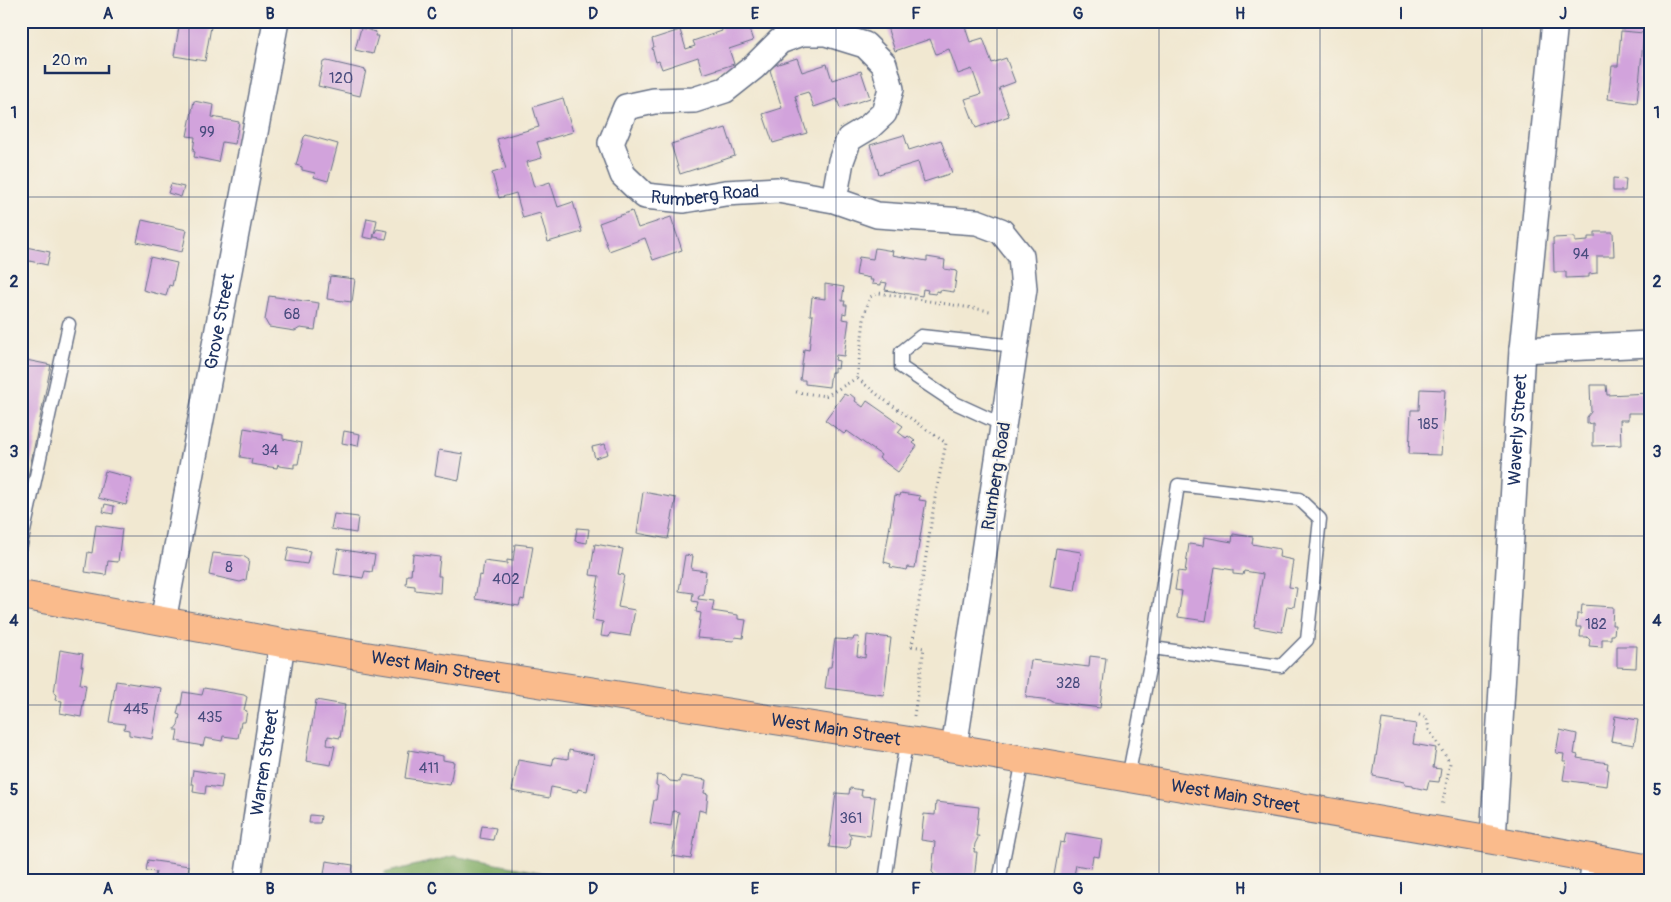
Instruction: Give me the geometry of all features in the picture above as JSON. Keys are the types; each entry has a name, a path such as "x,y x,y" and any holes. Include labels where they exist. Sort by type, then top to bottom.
{"main road":[{"name":"West Main Street","path":"21,595 282,643 910,728 954,748 1493,840 1594,870 1650,869"}],"street":[{"name":"Grove Street","path":"163,621 276,21"},
{"name":"Waverly Street","path":"1493,840 1522,350 1556,21"},
{"name":"Rumberg Road","path":"834,200 841,161 849,139 884,113 890,89 884,64 865,45 826,33 802,33 780,41 754,68 725,90 694,100 654,101 626,107 612,143 623,175 645,196 684,200 725,193 778,190 834,200 877,215 977,222 1001,231 1021,256 1024,289 954,748"},
{"path":"1522,350 1650,344"},
{"name":"Warren Street","path":"248,881 282,643"}],"lane":[{"path":"21,545 69,324"},
{"path":"1003,425 955,403 901,367 901,352 922,336 1015,346"},
{"path":"1128,778 1153,648 1178,485 1299,498 1320,518 1307,640 1281,666 1153,648"},
{"path":"885,881 902,766 910,728"},
{"path":"999,881 1023,760"}],"path":[{"path":"857,378 865,312 870,296 879,293 990,311"},
{"path":"796,392 826,396 857,378"},
{"path":"857,378 883,399 946,443 935,498 912,646 924,648 910,728"},
{"path":"1419,715 1427,718 1429,730 1450,764 1442,807"}],"green space":[{"path":"454,856 587,881 392,881 384,873"}],"building":[{"path":"180,21 212,21 205,61 174,56"},
{"path":"719,21 763,22 748,26 753,41 729,49 734,64 703,74 698,57 662,69 659,61 656,62 652,48 654,47 652,39 680,30 686,49 695,46 693,41 722,31"},
{"path":"885,21 918,21 920,28 939,21 963,21 970,42 983,38 992,63 1006,58 1015,82 999,88 1009,116 976,128 965,99 981,94 972,69 958,74 949,49 936,54 930,39 895,51"},
{"path":"361,28 376,32 375,36 378,36 373,54 355,50"},
{"path":"1621,31 1644,33 1637,103 1608,99 1612,66 1618,66"},
{"path":"797,58 802,72 827,64 832,80 861,71 870,98 840,108 837,99 814,107 808,92 795,96 807,133 773,143 763,114 782,108 769,67"},
{"path":"327,61 366,70 360,96 318,86 323,62"},
{"path":"563,98 573,132 537,142 542,158 527,162 534,187 550,182 558,207 573,202 582,232 548,242 540,213 523,218 516,193 499,198 492,173 506,169 497,139 539,127 533,107"},
{"path":"194,101 214,105 212,117 239,122 235,144 222,142 218,162 194,157 195,137 187,136"},
{"path":"726,128 735,156 680,174 671,144"},
{"path":"306,135 338,144 328,181 314,177 315,173 302,170 302,167 296,165"},
{"path":"904,135 909,150 941,140 952,173 924,182 918,162 879,174 870,145"},
{"path":"1613,178 1626,179 1625,191 1613,191"},
{"path":"171,184 184,187 181,197 168,193"},
{"path":"632,211 638,228 671,217 682,250 653,260 645,238 609,251 599,223"},
{"path":"367,218 377,220 373,239 363,237"},
{"path":"142,220 187,230 182,252 137,242"},
{"path":"377,229 388,231 386,239 374,237"},
{"path":"1595,232 1613,232 1614,256 1597,256 1597,273 1589,274 1589,277 1566,278 1566,272 1554,272 1553,238 1575,237 1575,242 1588,241 1588,237 1595,237"},
{"path":"21,246 50,252 47,265 21,259"},
{"path":"875,248 893,251 892,255 927,261 927,257 945,260 944,269 957,271 954,292 940,290 940,292 936,291 936,294 927,293 928,290 923,289 922,296 885,290 887,283 881,282 881,285 872,284 873,280 869,280 870,278 856,275 859,257 873,259"},
{"path":"150,257 177,263 172,286 169,285 166,296 143,290"},
{"path":"330,276 355,279 352,302 327,299"},
{"path":"825,284 844,287 842,301 845,301 844,305 847,305 846,314 843,313 842,319 849,320 844,356 836,355 835,360 839,361 838,369 834,368 834,372 831,372 829,387 805,384 805,380 800,380 804,349 809,350 813,315 810,315 812,297 825,299"},
{"path":"269,296 319,303 315,330 300,328 295,331 269,327 265,320"},
{"path":"21,359 51,365 22,506 21,506"},
{"path":"1590,385 1606,385 1607,395 1650,393 1650,413 1628,413 1628,420 1620,420 1621,445 1593,446 1593,423 1587,424 1587,417 1591,412"},
{"path":"1420,389 1445,390 1441,455 1409,454 1411,410 1419,410"},
{"path":"844,394 848,396 850,394 863,407 867,401 903,426 898,432 906,438 908,436 915,441 913,443 917,446 898,472 879,458 881,455 847,431 844,434 825,420"},
{"path":"244,428 283,435 283,439 302,443 298,464 294,464 294,468 279,466 278,464 277,468 251,464 252,459 240,457"},
{"path":"344,431 360,434 358,446 342,443"},
{"path":"605,444 608,454 595,458 592,447"},
{"path":"439,450 463,454 459,480 435,475"},
{"path":"105,471 132,478 126,505 98,498"},
{"path":"643,492 676,498 668,539 637,533"},
{"path":"901,493 920,496 919,500 926,501 915,568 908,567 907,570 890,567 891,564 884,562 895,495 900,496"},
{"path":"105,504 114,506 113,514 103,512"},
{"path":"334,514 358,517 356,533 331,529"},
{"path":"96,525 122,529 118,562 108,561 106,575 85,572 88,552 92,553"},
{"path":"577,528 589,529 587,543 575,541"},
{"path":"1233,534 1253,537 1252,544 1280,549 1279,557 1293,560 1289,587 1297,588 1294,607 1287,606 1282,632 1254,627 1263,574 1244,571 1243,575 1233,574 1233,570 1215,567 1206,621 1178,617 1182,591 1175,590 1178,571 1185,572 1189,544 1203,546 1204,537 1232,542"},
{"path":"515,544 533,546 524,600 521,599 519,606 475,599 479,575 482,576 484,561 507,564 507,560 513,561"},
{"path":"595,544 623,549 618,574 624,575 618,607 635,610 630,636 610,633 609,637 601,636 603,622 592,620 599,576 590,575"},
{"path":"289,547 310,551 307,564 286,561"},
{"path":"1056,548 1081,552 1075,591 1050,587"},
{"path":"338,549 375,555 372,572 365,571 363,578 334,574"},
{"path":"213,553 243,556 249,560 246,580 240,582 209,575"},
{"path":"413,554 440,557 438,576 441,576 440,593 415,590 415,586 406,585 407,575 411,575"},
{"path":"685,555 693,556 691,569 706,571 703,595 699,595 698,599 714,601 712,611 738,615 738,619 746,620 743,638 735,637 734,641 697,638 701,613 696,612 698,602 692,601 693,593 679,591"},
{"path":"1582,605 1613,607 1612,625 1615,625 1614,635 1611,635 1611,639 1602,639 1602,647 1589,646 1590,640 1587,637 1580,637 1581,627 1576,627 1577,614 1581,614"},
{"path":"867,635 891,638 884,695 825,688 828,667 831,667 835,639 853,640 854,637 859,637 857,656 865,658"},
{"path":"1617,646 1637,646 1636,668 1617,667"},
{"path":"60,650 83,654 80,684 86,685 81,717 60,713 62,701 55,700 56,695 54,693"},
{"path":"1090,656 1106,658 1100,708 1026,697 1031,660 1089,667"},
{"path":"116,681 161,688 152,739 129,735 129,730 124,729 125,724 109,722"},
{"path":"204,688 247,697 244,710 247,711 245,722 241,722 238,738 223,736 222,741 205,738 203,746 176,741 178,730 174,730 178,725 180,715 177,714 183,692 202,695"},
{"path":"316,700 345,705 340,738 328,736 327,745 335,746 331,765 306,761"},
{"path":"1615,716 1638,720 1634,745 1611,741"},
{"path":"1382,719 1416,724 1413,744 1436,748 1433,768 1441,769 1439,782 1429,781 1427,790 1413,787 1413,785 1405,784 1405,782 1373,776"},
{"path":"1560,730 1577,734 1574,754 1578,755 1577,758 1608,763 1607,786 1563,780 1566,761 1563,761 1564,754 1556,753"},
{"path":"409,750 443,756 443,760 454,762 450,785 405,778"},
{"path":"569,750 594,755 587,791 578,789 577,792 551,787 549,798 512,791 518,760 552,766 554,757 568,759"},
{"path":"193,770 223,775 221,788 206,786 205,794 193,792 194,784 191,784"},
{"path":"657,775 665,776 670,781 680,782 681,776 706,780 704,793 708,794 706,812 699,810 691,859 672,856 679,812 673,811 671,826 650,823 654,800 656,800"},
{"path":"850,788 862,790 861,796 875,797 870,836 848,833 851,837 850,846 845,849 829,847 836,793 849,794"},
{"path":"936,802 979,807 976,836 979,836 974,852 977,852 974,881 937,877 932,872 935,842 921,840 924,814 935,815"},
{"path":"310,815 321,816 320,823 309,823"},
{"path":"482,826 496,828 493,840 480,838"},
{"path":"1066,833 1102,839 1099,857 1093,856 1091,868 1076,865 1073,881 1053,881 1060,842 1064,843"},
{"path":"148,860 189,866 186,881 154,881 156,872 146,871"},
{"path":"326,861 353,865 351,881 323,881"}]}
